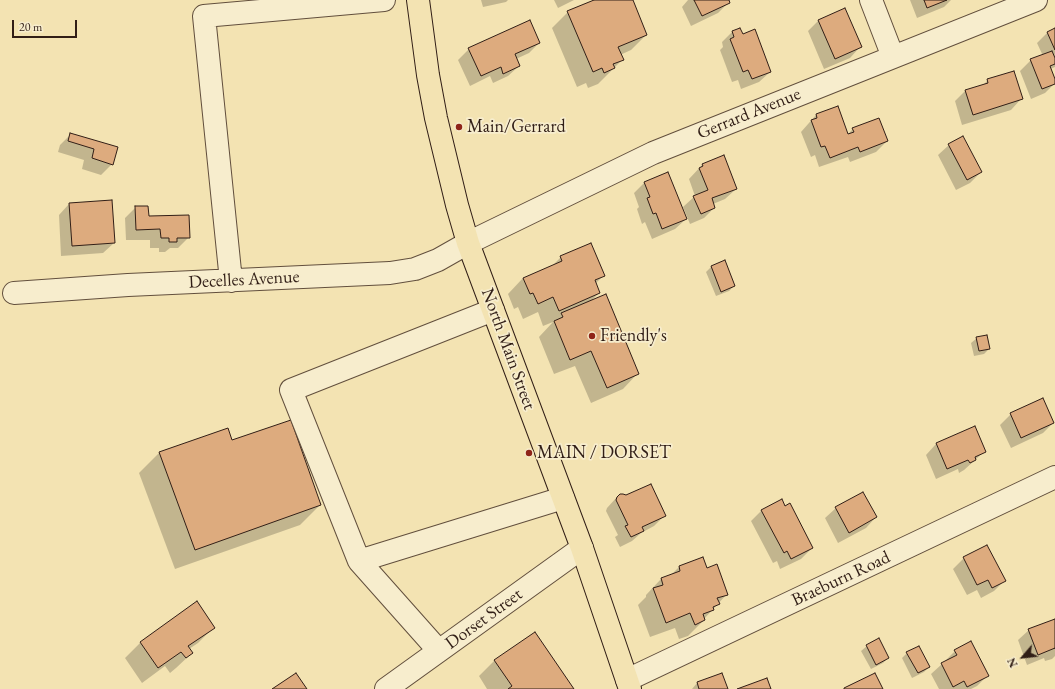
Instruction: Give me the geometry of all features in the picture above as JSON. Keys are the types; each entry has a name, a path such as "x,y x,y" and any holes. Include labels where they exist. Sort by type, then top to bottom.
{"main road":[{"name":"North Main Street","path":"418,0 428,75 436,118 457,205 468,243 582,548 629,685"}],"street":[{"path":"231,280 204,16 384,0"},
{"path":"871,0 893,57"},
{"name":"Gerrard Avenue","path":"468,243 653,153 1036,0"},
{"name":"Decelles Avenue","path":"14,293 128,285 390,273 415,269 438,260 468,243"},
{"path":"438,652 360,561 292,390 493,310"},
{"name":"Braeburn Road","path":"629,685 1055,477"},
{"path":"360,561 563,498"},
{"name":"Dorset Street","path":"386,689 582,548"}],"building":[{"path":"594,0 633,0 647,35 618,47 624,60 613,64 615,68 604,73 602,68 593,72 567,11"},
{"path":"694,0 729,0 730,3 702,16"},
{"path":"924,0 947,0 927,8"},
{"path":"845,8 862,47 835,59 818,20"},
{"path":"530,20 540,43 515,54 520,66 503,74 501,67 481,76 468,48"},
{"path":"740,28 743,34 755,29 771,72 752,79 748,70 743,72 730,39 734,37 732,31"},
{"path":"1055,28 1055,50 1047,32"},
{"path":"1052,51 1055,58 1055,64 1050,66 1055,79 1055,84 1042,89 1030,59"},
{"path":"1014,71 1023,99 973,115 965,90 988,83 987,79"},
{"path":"838,106 848,134 854,132 852,128 879,118 888,141 860,152 858,147 830,158 825,146 821,147 811,120 817,118 816,114"},
{"path":"70,133 118,147 113,165 92,158 94,149 68,141"},
{"path":"963,136 982,172 967,180 948,144"},
{"path":"724,155 737,189 712,198 715,208 701,214 693,196 708,190 699,168 703,166 702,164"},
{"path":"668,172 687,219 662,229 656,213 653,214 647,198 650,197 644,182"},
{"path":"112,200 115,243 72,246 69,203"},
{"path":"135,206 148,206 149,216 189,215 190,238 177,238 177,242 169,242 169,238 161,238 160,229 136,230"},
{"path":"591,243 605,276 595,280 600,293 559,311 553,297 538,304 533,293 530,294 523,278 562,261 560,256"},
{"path":"725,260 735,286 721,292 711,266"},
{"name":"Friendly's","path":"606,294 639,374 607,388 591,351 570,360 554,321 563,317 561,313"},
{"path":"987,335 990,349 979,351 976,337"},
{"path":"1043,398 1054,423 1021,438 1010,413"},
{"path":"291,420 321,505 195,550 159,452 228,428 232,440"},
{"path":"975,426 986,452 975,457 976,460 970,463 968,460 947,469 936,443"},
{"path":"651,484 666,516 642,527 644,531 631,537 625,526 628,525 616,500 617,497 620,494 626,495"},
{"path":"863,492 877,517 849,533 835,507"},
{"path":"782,499 785,506 790,503 813,548 791,559 787,551 784,553 761,510"},
{"path":"987,545 1006,581 992,588 988,580 977,585 963,557"},
{"path":"703,557 707,568 717,564 728,595 717,598 720,604 713,607 714,610 703,614 705,620 695,625 690,613 666,623 653,588 663,585 661,578 680,571 679,566"},
{"path":"197,601 215,628 188,646 193,653 186,658 181,652 158,668 140,642"},
{"path":"1055,619 1055,648 1038,655 1028,629"},
{"path":"535,632 574,689 508,689 512,686 494,660"},
{"path":"879,638 889,658 876,665 866,645"},
{"path":"971,641 989,676 967,687 964,681 953,687 941,663 957,655 954,650"},
{"path":"919,646 930,667 918,673 906,652"},
{"path":"296,673 307,689 272,689"},
{"path":"722,673 728,689 699,689 697,682"},
{"path":"875,673 883,689 844,689 844,688"},
{"path":"767,678 771,689 737,689"}],"place":[{"name":"Main/Gerrard","path":"459,127"},
{"name":"Friendly's","path":"592,336"},
{"name":"MAIN / DORSET","path":"529,453"}]}
